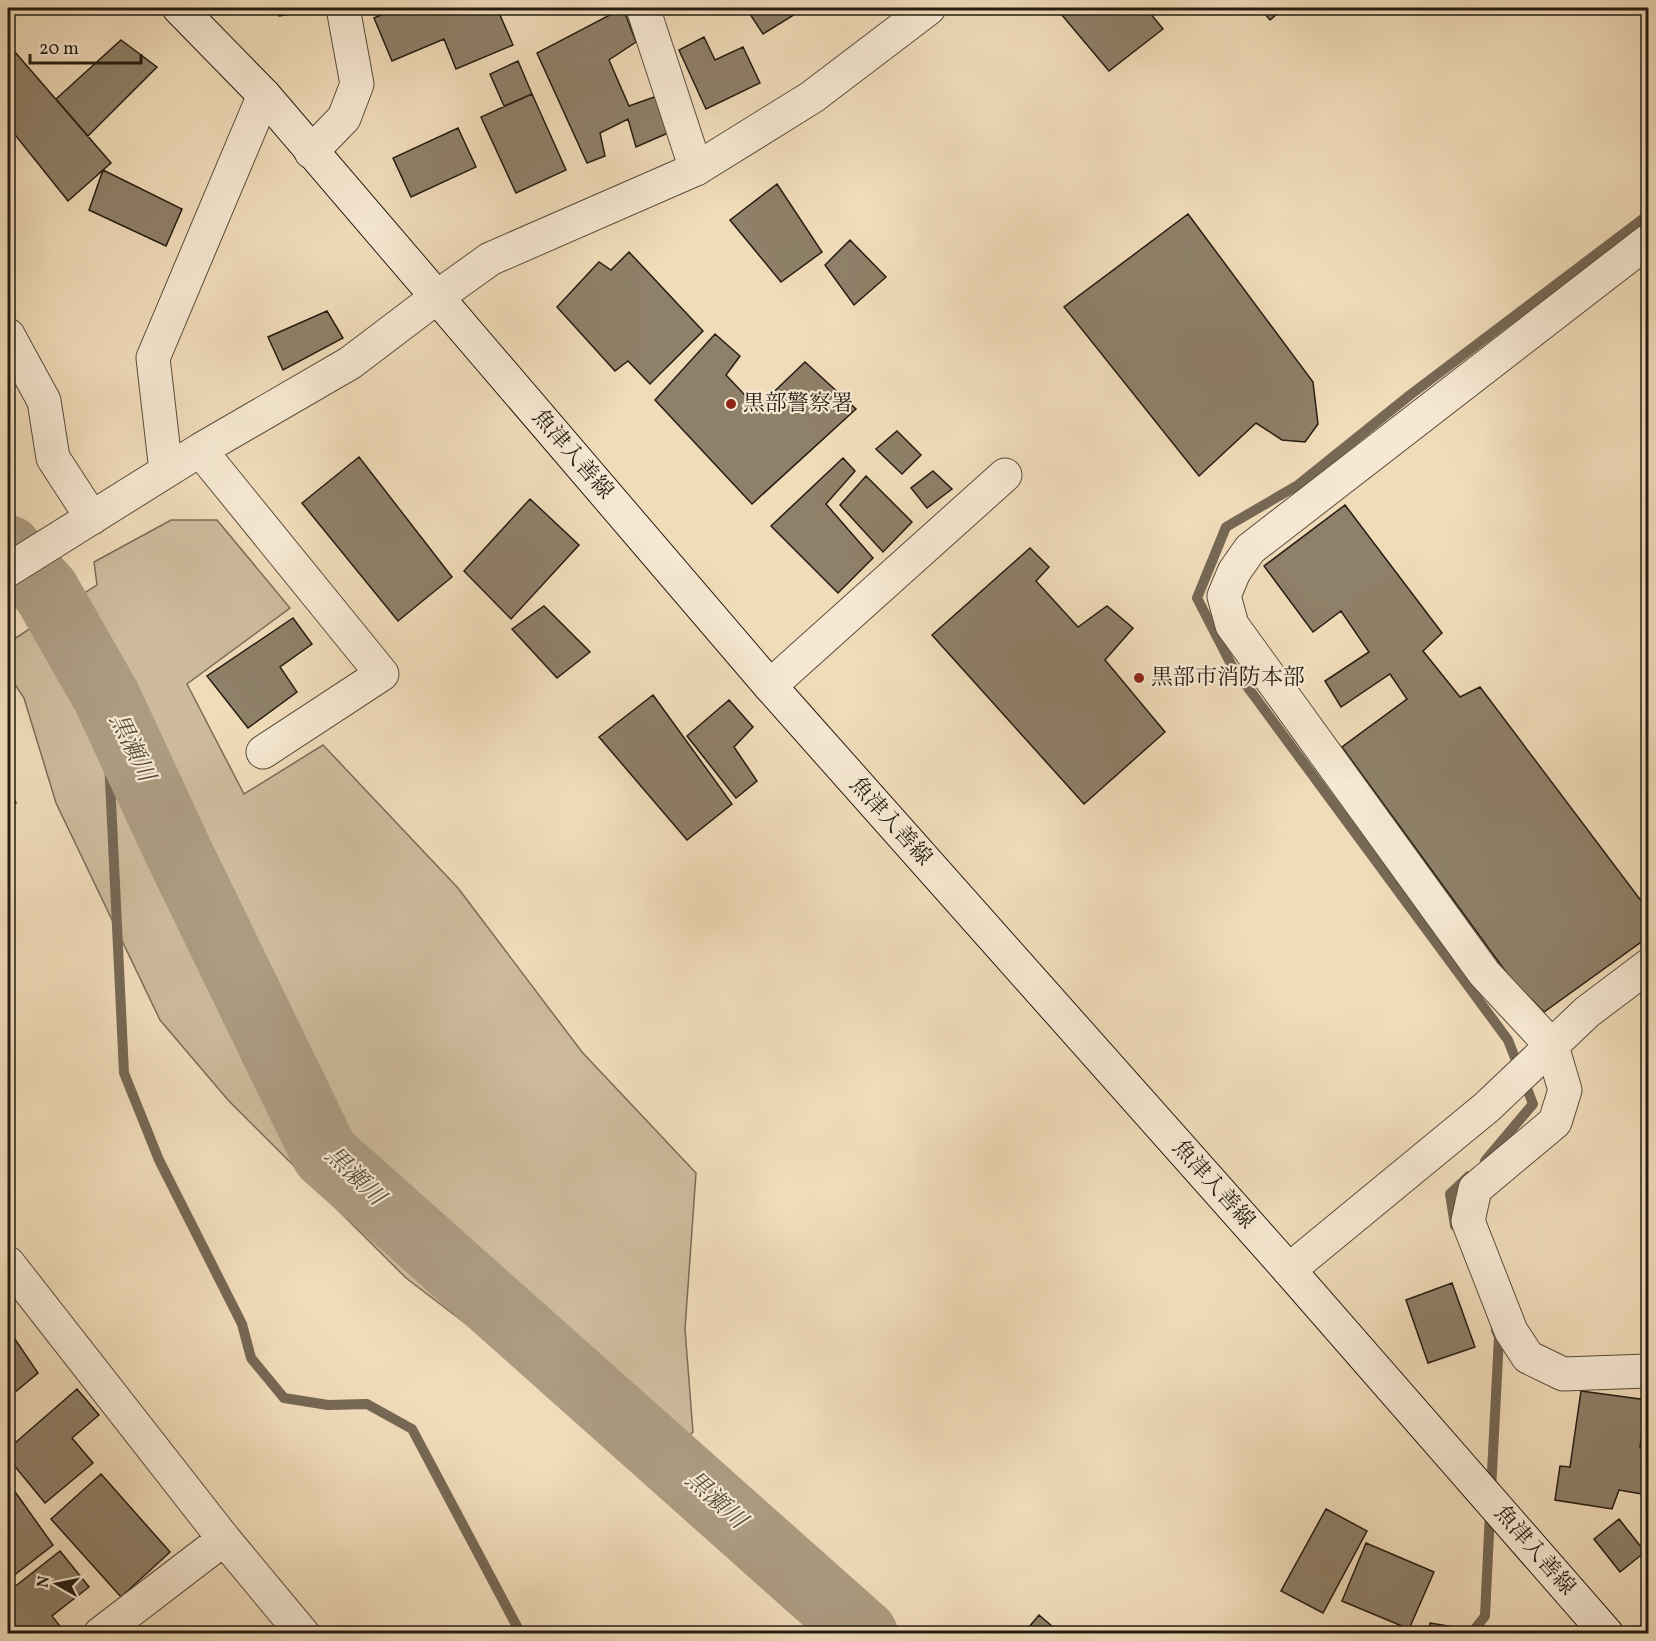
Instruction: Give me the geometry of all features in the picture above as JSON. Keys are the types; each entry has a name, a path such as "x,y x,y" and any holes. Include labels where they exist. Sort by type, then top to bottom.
{"street":[{"name":"魚津入善線","path":"178,8 264,95 770,686 1289,1270 1607,1634"},
{"path":"311,152 344,118 357,84 343,8"},
{"path":"643,8 696,169"},
{"path":"8,570 200,450 350,363 490,259 696,169 812,98 929,8"},
{"path":"166,471 153,358 264,95"},
{"path":"1648,241 1250,549 1234,572 1224,596 1232,625 1484,973 1552,1046 1565,1090 1555,1122 1474,1189 1468,1221 1511,1331 1528,1357 1563,1374 1648,1371"},
{"path":"8,335 44,401 53,458 92,518"},
{"path":"200,450 382,674 263,752"},
{"path":"770,686 1005,475"},
{"path":"1289,1270 1488,1107 1587,1012 1648,966"},
{"path":"8,1263 224,1539 303,1634"},
{"path":"100,1634 224,1539"}],"shaded area":[{"path":"171,520 217,520 290,608 187,684 244,794 323,745 458,888 582,1052 696,1173 685,1329 693,1432 648,1478 532,1374 406,1278 228,1100 160,1020 56,803 24,698 8,674 8,643 97,585 94,562"}],"building":[{"path":"278,8 317,8 317,10 279,16"},
{"path":"397,8 497,8 513,45 456,69 444,39 392,61 374,18"},
{"path":"623,8 636,42 609,60 629,106 657,96 668,133 636,147 628,119 600,133 605,156 587,163 537,53"},
{"path":"746,8 805,8 763,34"},
{"path":"1056,8 1146,8 1163,29 1109,71"},
{"path":"1260,8 1284,8 1270,20"},
{"path":"704,37 715,60 743,47 760,83 706,109 679,50"},
{"path":"121,40 157,67 88,136 56,99"},
{"path":"8,44 111,163 68,201 8,126"},
{"path":"518,61 532,94 504,106 490,74"},
{"path":"532,94 566,170 516,193 481,117"},
{"path":"458,128 476,167 411,197 393,158"},
{"path":"103,170 182,209 166,246 89,210"},
{"path":"777,184 822,252 781,282 730,220"},
{"path":"1188,214 1313,382 1318,424 1305,442 1282,440 1256,423 1199,476 1064,307"},
{"path":"850,240 886,277 854,305 825,265"},
{"path":"629,252 703,331 650,384 628,361 615,371 557,307 599,262 611,270"},
{"path":"327,311 343,338 283,370 268,337"},
{"path":"715,334 740,356 726,375 757,408 805,362 856,409 752,504 655,400"},
{"path":"897,431 921,455 902,474 876,449"},
{"path":"359,457 452,577 398,621 302,503"},
{"path":"843,458 855,471 826,504 873,558 838,593 771,526"},
{"path":"933,471 952,489 927,508 911,488"},
{"path":"866,476 912,522 883,552 840,505"},
{"path":"530,499 579,545 511,619 464,571"},
{"path":"1345,505 1442,633 1423,651 1460,697 1480,687 1648,910 1648,937 1544,1012 1511,979 1342,747 1407,699 1390,674 1341,707 1325,681 1369,652 1341,611 1313,632 1264,566"},
{"path":"1030,548 1049,567 1036,581 1078,627 1107,606 1133,628 1105,660 1165,732 1084,804 932,635"},
{"path":"544,606 590,652 557,678 512,629"},
{"path":"293,618 312,644 280,667 297,692 248,728 207,676"},
{"path":"653,695 732,804 687,840 599,737"},
{"path":"729,700 753,727 734,747 757,781 736,798 687,736"},
{"path":"8,788 16,803 8,808"},
{"path":"1452,1283 1475,1347 1428,1363 1406,1300"},
{"path":"8,1329 38,1373 8,1398"},
{"path":"77,1389 99,1415 72,1438 93,1463 45,1503 8,1458 8,1449"},
{"path":"1581,1391 1647,1400 1640,1447 1648,1449 1648,1495 1619,1490 1612,1509 1555,1500 1560,1466 1570,1467"},
{"path":"101,1474 170,1552 121,1597 51,1519"},
{"path":"8,1482 53,1545 8,1580"},
{"path":"1326,1509 1367,1531 1323,1613 1281,1591"},
{"path":"1619,1519 1645,1552 1620,1572 1594,1539"},
{"path":"1366,1543 1434,1572 1409,1629 1342,1601"},
{"path":"60,1551 89,1587 52,1616 66,1634 20,1634 8,1617 8,1592"},
{"path":"1039,1615 1061,1634 1023,1634"},
{"path":"1430,1623 1461,1628 1460,1634 1429,1634"},
{"path":"276,1626 281,1634 266,1634"}],"waterway":[{"path":"1485,1161 1533,1104 1508,1040 1232,666 1197,598 1226,527 1298,485 1410,395 1648,215"},
{"name":"黒瀬川","path":"8,549 46,591 106,696 179,853 325,1154 864,1634"},
{"path":"106,696 124,1073 159,1160 242,1324 251,1358 284,1398 328,1405 367,1404 412,1429 521,1634"},
{"path":"1455,1226 1450,1194 1469,1176"},
{"path":"1491,1491 1499,1337 1496,1330"},
{"path":"1471,1634 1485,1616 1490,1512"}],"place":[{"name":"黒部警察署","path":"731,404"},
{"name":"黒部市消防本部","path":"1139,678"}]}
